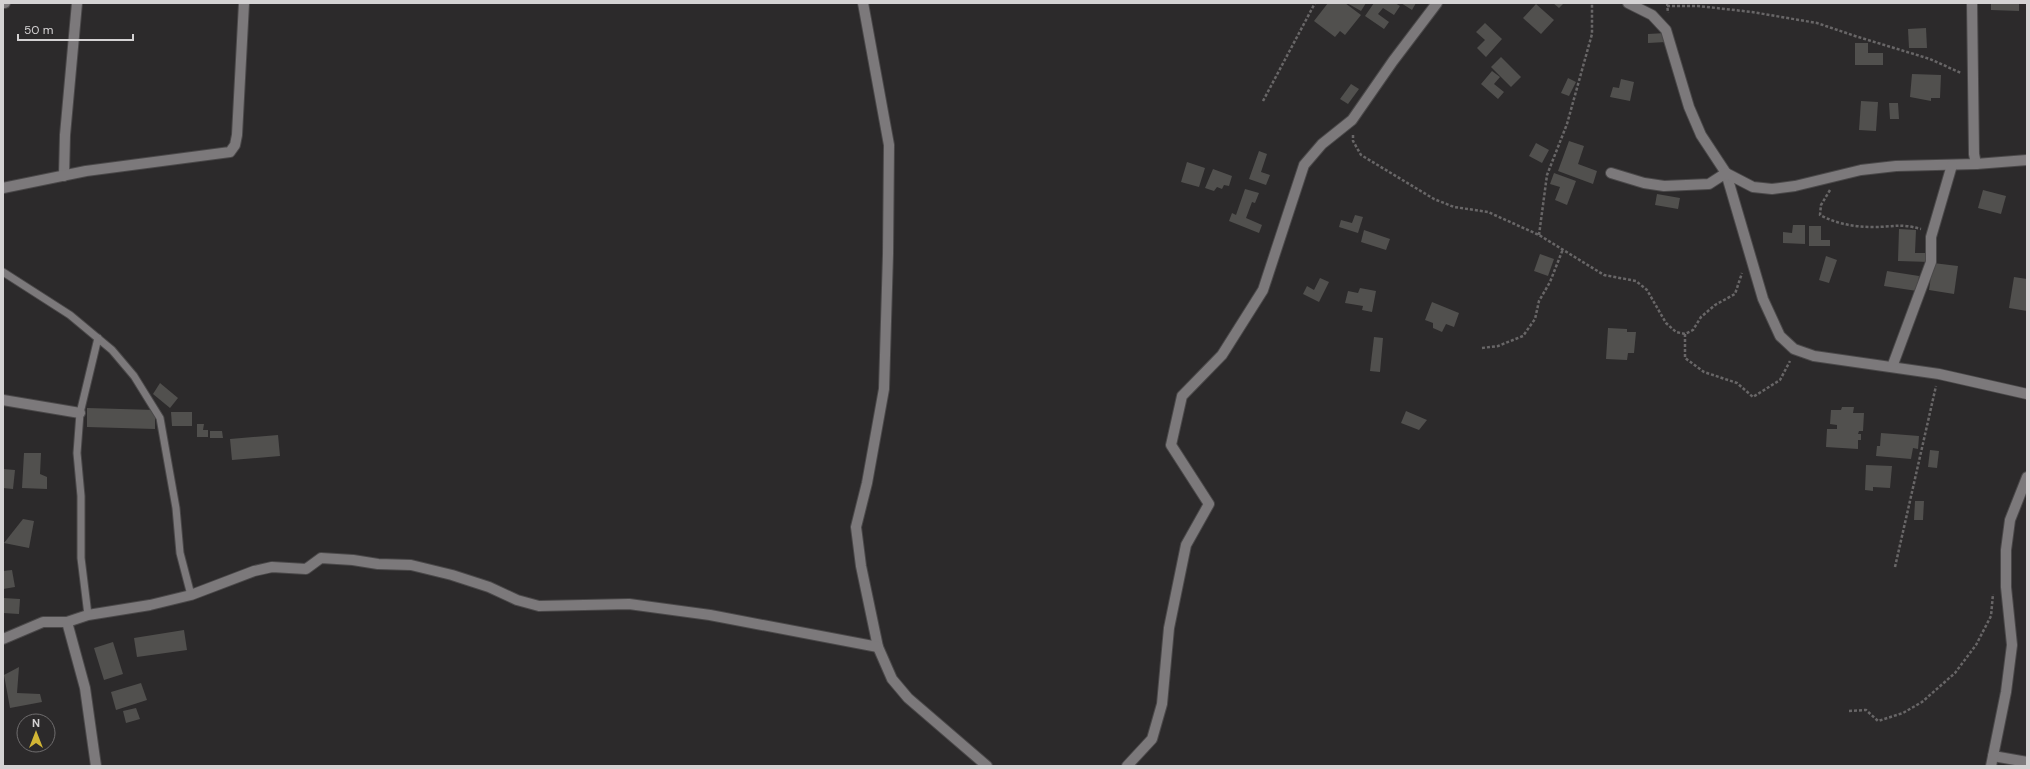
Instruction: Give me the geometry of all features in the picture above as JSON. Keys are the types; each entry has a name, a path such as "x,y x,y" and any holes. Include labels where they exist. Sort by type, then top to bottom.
{"street":[{"path":"64,176 65,135 77,3"},
{"path":"3,188 86,171 226,153 233,149 237,135 244,3"},
{"path":"863,3 889,145 888,254 884,389 867,483 856,527 861,566 878,647 892,679 908,698 987,766"},
{"path":"1127,766 1152,739 1162,704 1169,628 1186,546 1209,504 1171,446 1182,396 1222,355 1263,290 1304,165 1322,144 1352,120 1392,61 1437,3"},
{"path":"1628,3 1652,14 1666,30 1689,107 1701,135 1726,173 1763,299 1780,336 1794,349 1814,356 1939,374 2027,394"},
{"path":"1972,3 1974,154 1976,164"},
{"path":"1726,173 1754,187 1772,189 1795,186 1861,170 1896,166 1976,164 2027,160"},
{"path":"1892,367 1931,262 1932,233 1952,165"},
{"path":"1611,173 1664,186 1709,184 1726,173"},
{"path":"3,400 80,413"},
{"path":"1991,766 2006,692 2012,645 2006,587 2006,550 2010,520 2027,477"},
{"path":"3,639 43,622 67,622 88,615 150,605 191,595 254,571 272,567 306,569 321,558 353,560 378,564 411,565 452,574 517,600 539,606 629,604 733,619 878,647"},
{"path":"67,622 85,688 96,766"},
{"path":"1993,756 2027,762"}],"lane":[{"path":"3,272 70,315 112,350 134,376 160,418 176,508 180,553 191,595"},
{"path":"88,615 81,558 81,496 77,453 80,413 98,338"}],"path":[{"path":"1263,101 1315,3"},
{"path":"1539,235 1547,175 1567,124 1592,34 1592,3"},
{"path":"1667,6 1698,6 1752,12 1817,23 1930,59 1974,79"},
{"path":"1352,120 1353,141 1360,154 1434,199 1454,207 1488,212 1539,235 1604,275 1636,281 1647,290 1666,323 1676,332 1685,334 1693,330 1701,317 1715,305 1735,294 1743,270"},
{"path":"1829,177 1831,189 1822,205 1820,215 1831,221 1849,226 1875,227 1904,224 1932,233"},
{"path":"1482,348 1498,346 1523,336 1535,320 1539,301 1550,282 1563,250"},
{"path":"1685,334 1686,358 1704,372 1737,383 1754,397 1780,380 1788,363 1800,351"},
{"path":"1895,567 1939,374"},
{"path":"1849,711 1866,710 1878,721 1903,713 1922,702 1955,673 1976,645 1991,616 1993,592"}],"building":[{"path":"1328,3 1345,3 1361,15 1345,35 1340,31 1335,37 1314,21"},
{"path":"1347,3 1366,3 1361,11"},
{"path":"1374,3 1395,3 1400,6 1394,15 1383,8 1378,14 1389,22 1384,29 1365,16"},
{"path":"1401,3 1416,3 1412,10"},
{"path":"1553,3 1564,3 1559,8"},
{"path":"1991,3 2019,3 2019,11 1991,10"},
{"path":"1536,4 1554,20 1541,34 1523,18"},
{"path":"1485,23 1502,39 1486,57 1477,48 1485,40 1476,32"},
{"path":"1926,28 1927,48 1909,48 1908,29"},
{"path":"1666,33 1666,42 1648,43 1648,34"},
{"path":"1855,43 1868,43 1868,53 1883,53 1883,65 1855,65"},
{"path":"1501,57 1521,77 1511,87 1491,67"},
{"path":"1492,71 1500,77 1494,84 1504,92 1498,99 1481,84"},
{"path":"1912,74 1941,75 1940,98 1931,98 1931,101 1910,97"},
{"path":"1568,78 1576,82 1569,96 1561,93"},
{"path":"1621,79 1634,82 1630,101 1610,97 1613,87 1619,88"},
{"path":"1351,84 1359,89 1348,104 1340,99"},
{"path":"1861,101 1878,102 1876,131 1859,130"},
{"path":"1889,103 1898,103 1899,119 1890,119"},
{"path":"1569,141 1584,146 1578,164 1597,171 1593,184 1558,171"},
{"path":"1536,143 1549,150 1542,163 1529,156"},
{"path":"1259,151 1267,154 1261,172 1270,175 1266,185 1249,179"},
{"path":"1187,162 1205,168 1199,187 1181,182"},
{"path":"1213,169 1232,176 1229,186 1224,185 1222,189 1217,187 1214,191 1205,188"},
{"path":"1554,173 1576,181 1567,205 1555,200 1560,187 1550,184"},
{"path":"1245,189 1259,193 1255,203 1252,202 1246,218 1262,225 1259,233 1229,221 1232,213 1236,215"},
{"path":"1983,190 2006,196 2001,214 1978,208"},
{"path":"1657,194 1680,198 1678,209 1655,205"},
{"path":"1355,215 1363,217 1358,233 1339,227 1341,220 1352,223"},
{"path":"1793,225 1805,225 1805,244 1783,243 1783,232 1792,233"},
{"path":"1809,226 1821,226 1821,240 1830,240 1830,246 1809,246"},
{"path":"1899,229 1916,230 1915,253 1930,253 1930,262 1898,261"},
{"path":"1364,230 1390,239 1386,250 1361,242"},
{"path":"1540,254 1554,259 1548,276 1534,271"},
{"path":"1826,256 1837,260 1829,283 1819,280"},
{"path":"1933,263 1958,266 1954,294 1929,290"},
{"path":"1887,271 1919,276 1917,291 1884,286"},
{"path":"2014,277 2027,279 2027,311 2009,308"},
{"path":"1320,278 1329,282 1319,302 1303,294 1307,286 1314,290"},
{"path":"1360,288 1376,291 1372,312 1362,310 1363,306 1345,303 1348,291 1358,293"},
{"path":"1432,302 1459,313 1454,327 1446,324 1442,332 1433,328 1433,323 1425,320"},
{"path":"1608,328 1627,329 1627,332 1636,332 1634,353 1628,353 1627,360 1606,359"},
{"path":"1374,337 1383,338 1380,372 1370,371"},
{"path":"160,383 178,398 170,408 153,394"},
{"path":"1842,407 1854,407 1853,413 1864,413 1863,431 1859,431 1858,434 1861,434 1861,440 1858,440 1858,449 1826,447 1827,429 1837,429 1837,425 1830,424 1831,410 1841,410"},
{"path":"87,408 155,410 155,429 87,427"},
{"path":"1406,411 1427,420 1419,430 1401,423"},
{"path":"171,412 192,412 192,426 172,426"},
{"path":"197,424 204,424 203,430 208,430 208,437 197,437"},
{"path":"210,431 222,431 223,438 210,438"},
{"path":"1881,433 1919,436 1918,449 1913,448 1911,459 1876,456 1877,446 1880,446"},
{"path":"278,435 280,456 232,460 230,439"},
{"path":"1930,450 1939,451 1937,468 1928,467"},
{"path":"24,453 41,453 40,474 47,477 47,489 22,488"},
{"path":"1866,465 1892,466 1890,488 1873,487 1873,491 1865,490"},
{"path":"3,469 15,470 13,489 3,488"},
{"path":"1915,501 1924,501 1923,520 1914,520"},
{"path":"23,519 34,521 29,548 4,543"},
{"path":"12,570 15,587 3,589 3,571"},
{"path":"3,598 20,599 19,614 3,613"},
{"path":"184,630 187,650 137,657 134,638"},
{"path":"113,642 123,674 104,680 94,648"},
{"path":"19,667 17,693 40,694 42,702 10,708 4,675"},
{"path":"141,683 147,700 116,710 111,692"},
{"path":"136,708 140,719 126,723 123,711"}]}
